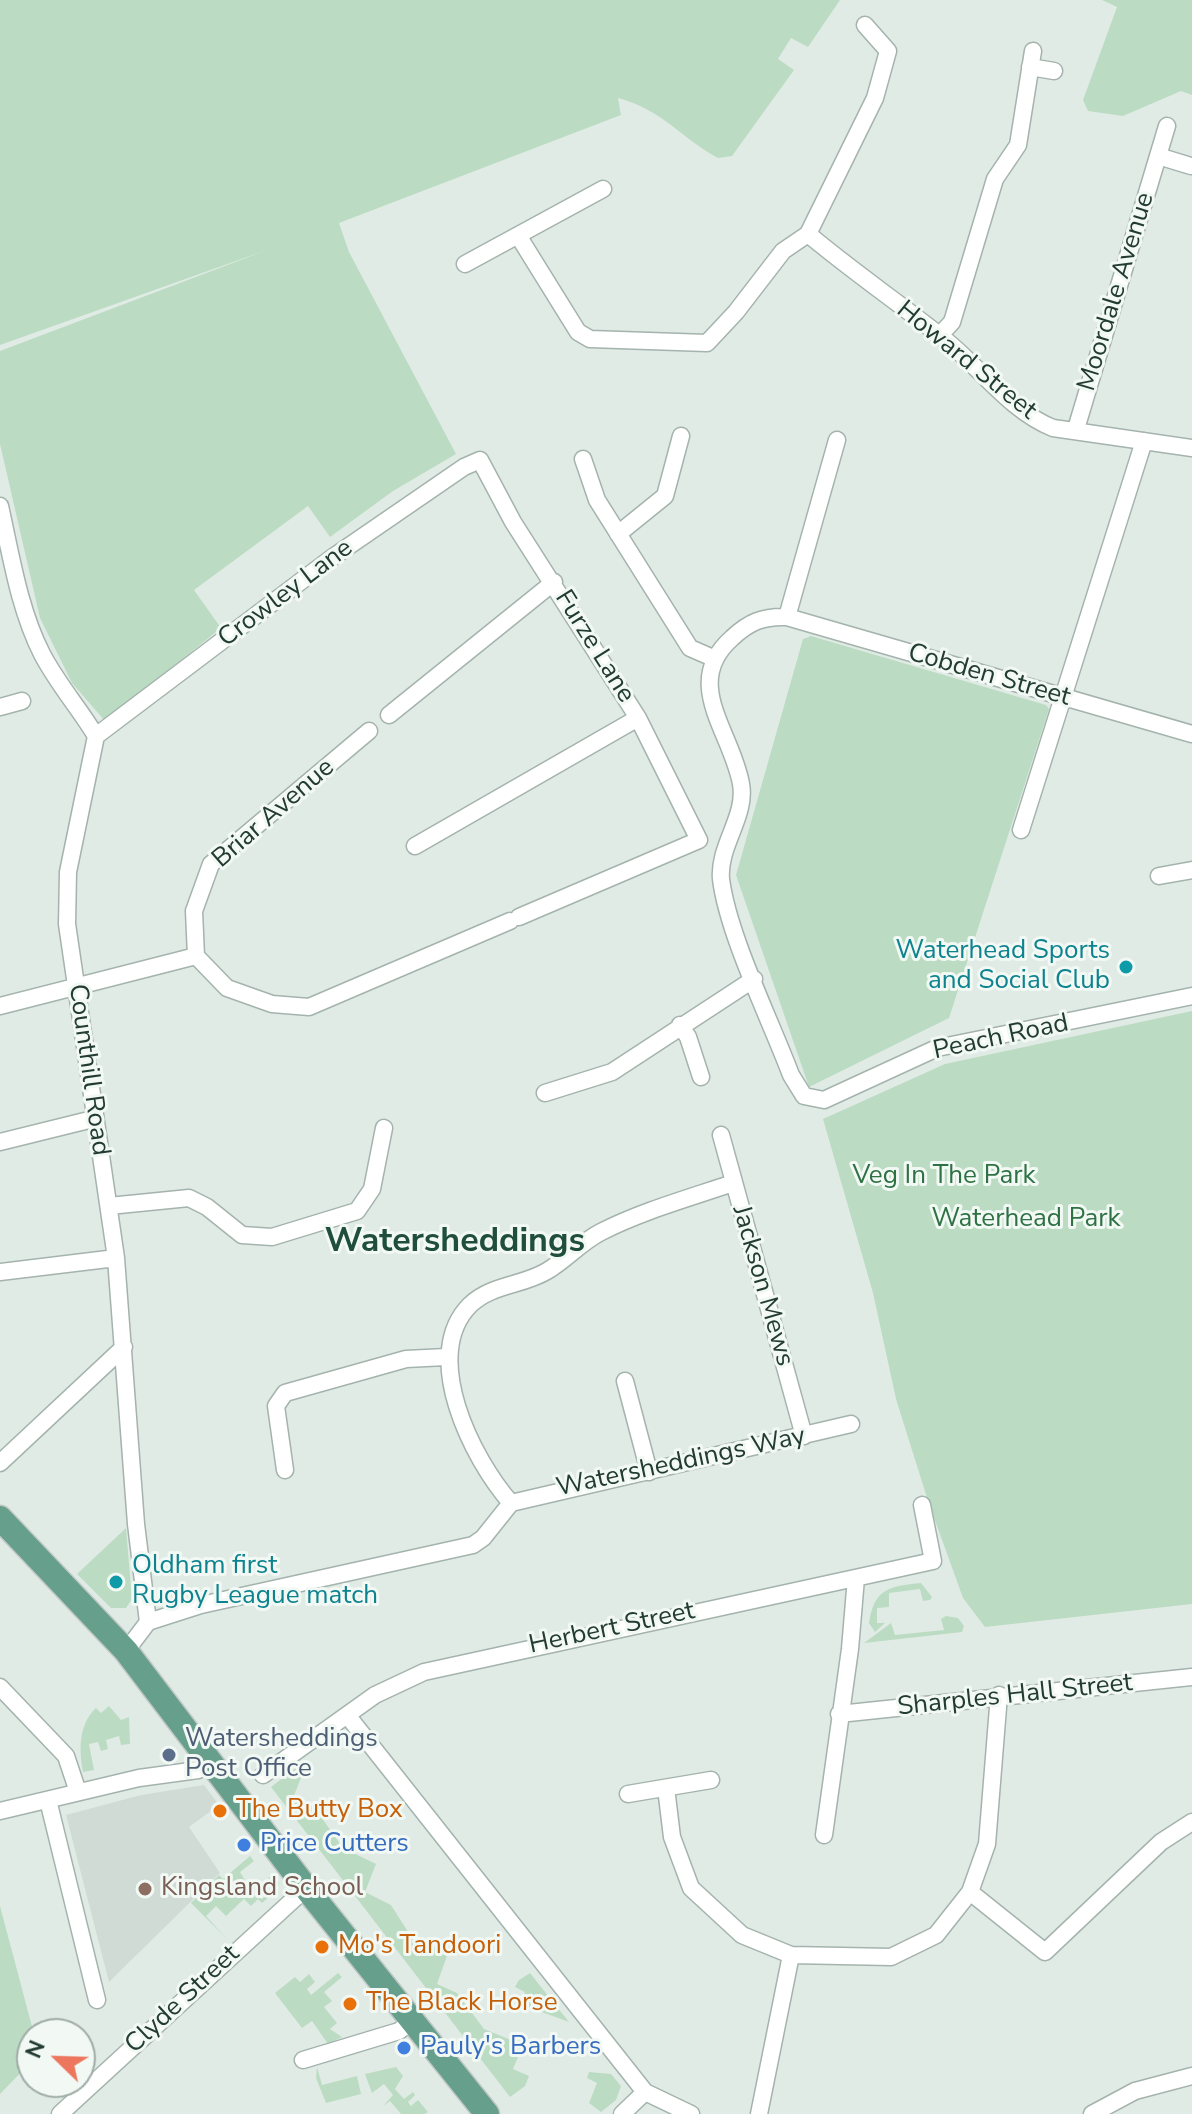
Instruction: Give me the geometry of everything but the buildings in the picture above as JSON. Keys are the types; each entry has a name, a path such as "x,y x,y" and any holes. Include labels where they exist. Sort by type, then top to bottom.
{"main road":[{"path":"0,1518 126,1651 306,1888 487,2114"}],"street":[{"path":"519,237 578,332 590,339 707,343 736,312 783,251 808,234 875,98 888,51 865,25"},
{"path":"940,335 952,322 995,179 1018,145 1032,59 1054,71"},
{"name":"Moordale Avenue","path":"1076,429 1167,126"},
{"path":"1158,156 1191,166"},
{"path":"465,264 603,189"},
{"name":"Howard Street","path":"808,234 864,281 940,335 1033,420 1053,428 1192,448"},
{"path":"618,534 665,496 681,436"},
{"path":"545,1093 612,1072 754,979 731,920 721,877 724,848 737,813 742,786 708,685 713,658 747,625 766,616 787,617 837,440"},
{"path":"1021,830 1144,441"},
{"path":"583,459 597,500 690,648 713,658"},
{"name":"Furze Lane","path":"196,956 227,988 272,1004 309,1007 699,840 638,718 513,522 480,460"},
{"name":"Crowley Lane","path":"96,736 333,557 464,467 480,460"},
{"path":"0,506 5,552 40,651 56,680 74,700 96,736"},
{"path":"389,715 554,582"},
{"name":"Cobden Street","path":"787,617 1192,734"},
{"path":"0,707 22,701"},
{"path":"415,846 638,718"},
{"name":"Briar Avenue","path":"196,956 194,911 211,864 369,731"},
{"name":"Counthill Road","path":"96,736 65,895 93,1119 116,1258 136,1526 148,1622"},
{"path":"1159,876 1192,870"},
{"path":"0,1006 196,956"},
{"name":"Peach Road","path":"754,979 791,1075 804,1096 817,1102 937,1048 1192,996"},
{"path":"680,1025 688,1037 701,1077"},
{"path":"0,1142 93,1119"},
{"path":"109,1206 189,1198 207,1207 242,1235 272,1237 357,1211 372,1189 384,1128"},
{"name":"Jackson Mews","path":"721,1135 804,1436"},
{"path":"126,1651 148,1622 201,1605 473,1545 483,1538 511,1503 477,1458 446,1357 456,1327 468,1307 488,1291 545,1272 601,1232 733,1183"},
{"path":"0,1272 116,1258"},
{"path":"0,1463 124,1347"},
{"path":"285,1470 276,1406 285,1393 406,1359 446,1357"},
{"path":"625,1381 649,1472"},
{"name":"Watersheddings Way","path":"511,1503 851,1424"},
{"name":"Herbert Street","path":"263,1775 375,1695 424,1672 933,1561 922,1505"},
{"path":"824,1835 850,1649 856,1578"},
{"name":"Sharples Hall Street","path":"839,1714 1192,1677"},
{"path":"0,1687 66,1756 78,1792"},
{"path":"666,1788 672,1837 691,1888 742,1935 791,1955 891,1957 936,1935 970,1892 987,1844 999,1695"},
{"path":"347,1715 645,2092 691,2114"},
{"path":"0,1811 78,1792 198,1770 210,1762"},
{"path":"628,1794 711,1780"},
{"path":"48,1800 97,2000"},
{"path":"970,1892 1045,1952 1161,1842 1192,1822"},
{"name":"Clyde Street","path":"60,2114 306,1888"},
{"path":"759,2114 791,1955"},
{"path":"303,2060 399,2031 413,2020"},
{"path":"1092,2114 1135,2091 1192,2076"},
{"path":"622,2114 645,2092"}],"shaded area":[{"name":"Kingsland School","path":"204,1785 219,1805 189,1827 220,1873 109,1982 66,1815 141,1795"}],"green space":[{"path":"0,0 840,0 808,47 791,38 778,59 794,70 732,156 718,158 660,117 618,98 621,115 339,223 349,252 456,454 393,491 330,537 308,506 194,590 221,628 105,721 72,683 40,618 0,444 0,351 267,250 0,345"},
{"path":"1102,0 1192,0 1192,95 1181,91 1123,116 1088,111 1083,100 1117,7"},
{"path":"811,636 1046,705 1049,709 949,1018 809,1087 736,875 803,639"},
{"name":"Waterhead Park","path":"1192,1011 1192,1604 985,1627 963,1598 928,1501 896,1399 873,1293 823,1119 945,1064"},
{"path":"126,1528 132,1599 126,1608 111,1608 77,1574"},
{"path":"921,1583 932,1597 930,1600 923,1601 920,1589 889,1593 889,1607 877,1608 877,1623 885,1623 875,1632 869,1623 879,1596 892,1588"},
{"path":"946,1616 958,1618 964,1626 962,1632 864,1643 891,1623 895,1635 944,1630 941,1619"},
{"path":"109,1706 121,1720 129,1717 130,1744 121,1745 119,1736 106,1740 108,1749 101,1751 98,1742 89,1744 94,1770 83,1772 81,1747 86,1722 96,1708 101,1713"},
{"path":"296,1768 304,1770 293,1798 314,1807 343,1848 376,1864 365,1892 391,1905 412,1938 448,1953 437,1984 457,1993 484,2029 523,2045 513,2069 529,2076 525,2086 510,2097 271,1787"},
{"path":"250,1856 254,1861 240,1872 254,1895 262,1899 275,1888 268,1879 272,1875 279,1883 277,1890 262,1903 258,1899 251,1906 244,1899 226,1916 216,1906 206,1916 227,1939 191,1903 219,1875 223,1879"},
{"path":"0,1906 30,2018 16,2018 16,2078 0,2094"},
{"path":"338,1973 342,1977 324,1992 332,2001 324,2007 337,2023 330,2029 342,2037 328,2044 312,2021 302,2028 275,1993 295,1977 300,1982 309,1974 315,1982 307,1989 311,1995"},
{"path":"530,1973 569,2022 520,2004 525,1992 515,1987"},
{"path":"317,2067 322,2085 357,2076 361,2094 326,2103 316,2078"},
{"path":"396,2067 403,2076 395,2089 404,2099 413,2092 415,2095 408,2102 411,2106 418,2100 428,2112 425,2114 401,2114 390,2101 383,2106 393,2095 384,2084 372,2093 365,2074"},
{"path":"589,2072 611,2074 621,2086 616,2100 601,2112 589,2103 597,2083 587,2078"}],"place":[{"name":"Waterhead Sports and Social Club","path":"1126,967"},
{"name":"Oldham first Rugby League match","path":"116,1582"},
{"name":"Watersheddings Post Office","path":"169,1755"},
{"name":"The Butty Box","path":"220,1811"},
{"name":"Price Cutters","path":"244,1845"},
{"name":"Kingsland School","path":"145,1889"},
{"name":"Mo's Tandoori","path":"322,1947"},
{"name":"The Black Horse","path":"350,2004"},
{"name":"Pauly's Barbers","path":"404,2048"}],"district":[{"name":"Watersheddings","path":"455,1243"}],"park label":[{"name":"Veg In The Park","path":"944,1177"}]}
